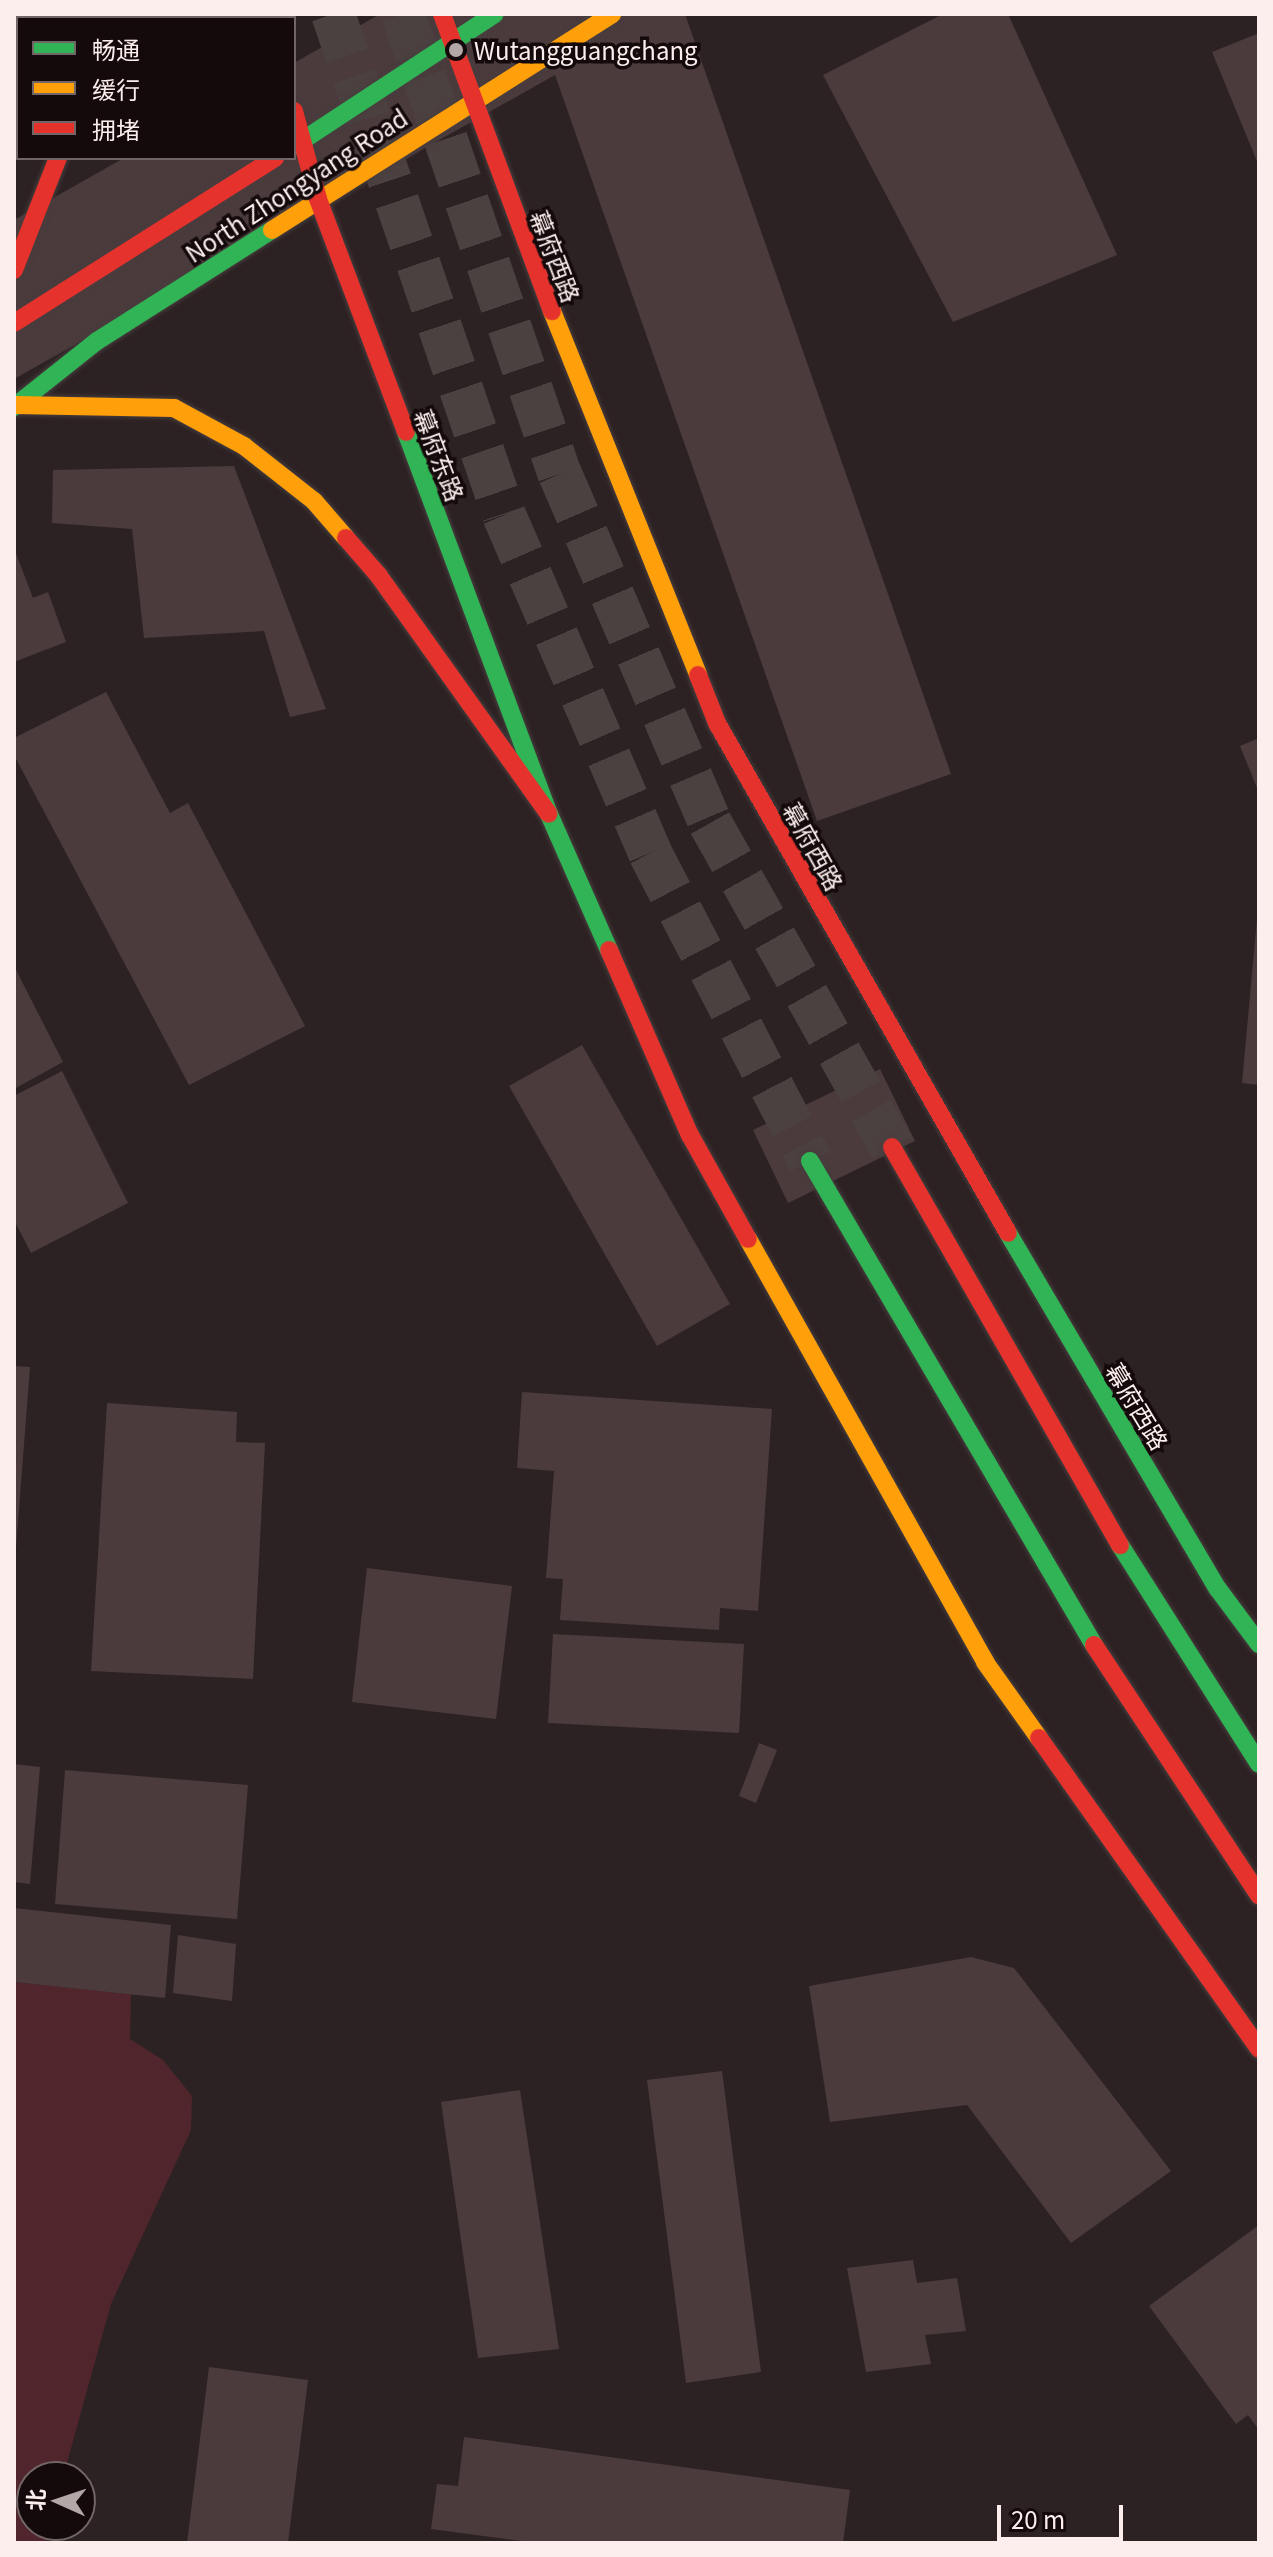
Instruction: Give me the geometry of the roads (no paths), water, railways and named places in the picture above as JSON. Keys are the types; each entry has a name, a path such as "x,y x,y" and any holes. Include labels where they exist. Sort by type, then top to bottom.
{"main road":[{"name":"幕府西路","path":"442,14 471,102 717,723 897,1044 1218,1589 1259,1644"},
{"name":"North Zhongyang Road","path":"298,144 495,14"},
{"name":"North Zhongyang Road","path":"15,406 97,341 612,14"},
{"name":"幕府东路","path":"298,144 549,814"},
{"path":"14,270 57,160"},
{"name":"North Zhongyang Road","path":"14,323 272,160"},
{"path":"15,406 174,408 244,446 314,501 379,576 549,814 690,1135 985,1662 1259,2049"},
{"path":"892,1147 1160,1615 1259,1764"},
{"path":"810,1161 1114,1679 1259,1895"}],"tunnel":[{"path":"333,14 504,515 650,853 810,1161"},
{"path":"403,14 560,474 710,823 892,1147"}],"place":[{"name":"Wutangguangchang","path":"456,50"}]}
